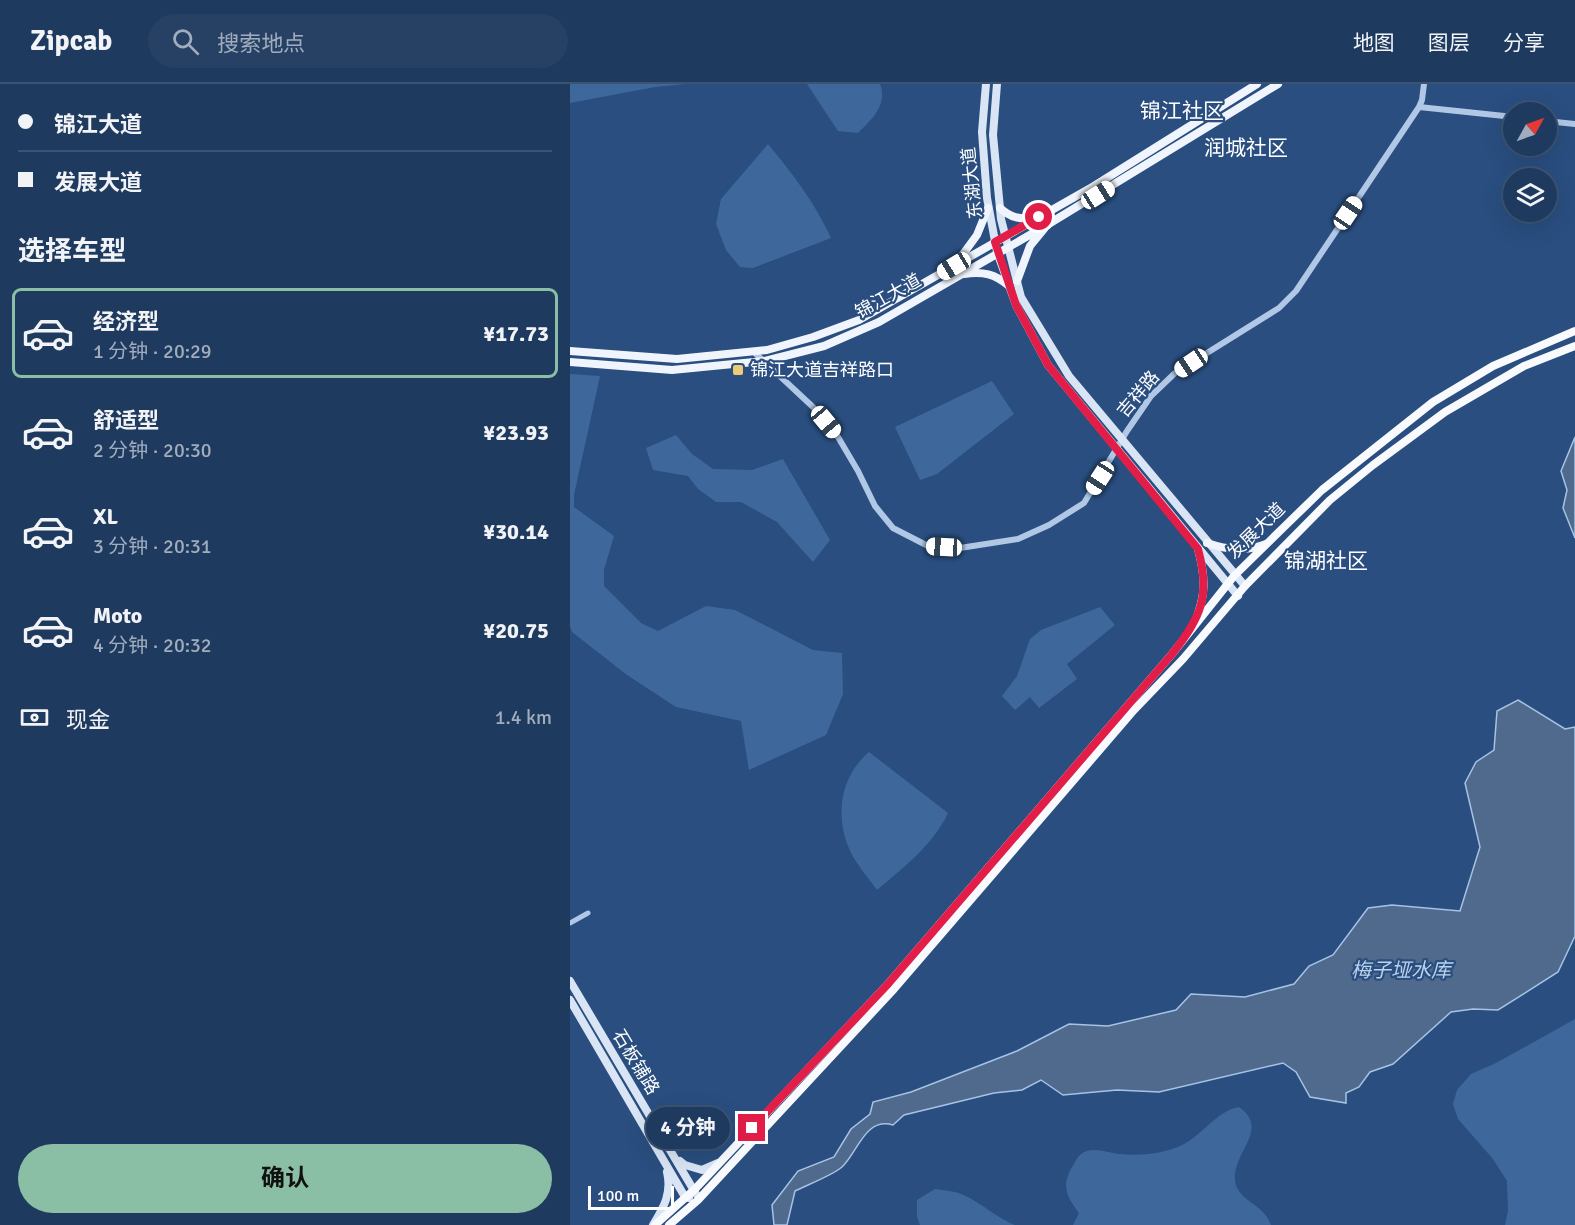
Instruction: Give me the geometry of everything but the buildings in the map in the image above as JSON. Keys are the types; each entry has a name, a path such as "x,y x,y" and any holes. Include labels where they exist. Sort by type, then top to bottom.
{"highway":[{"name":"发展大道","path":"654,1225 694,1189 888,984 1192,629 1234,576 1266,544 1322,490 1433,402 1493,366 1575,330"},
{"name":"发展大道","path":"669,1225 698,1200 894,989 1134,710 1183,659 1245,586 1330,500 1445,412 1524,366 1575,346"}],"main road":[{"name":"东湖大道","path":"986,84 982,132 988,208 997,252 1069,376 1234,576 1245,586"},
{"name":"东湖大道","path":"997,84 993,135 1000,208 1009,247 1016,305 1048,365 1238,596"},
{"name":"锦江大道","path":"570,351 677,359 754,352 813,337 859,320 1094,186 1257,84"},
{"name":"锦江大道","path":"570,362 672,370 765,361 824,346 879,322 1009,247 1278,84"},
{"path":"954,266 977,235 988,208"},
{"path":"1000,208 1009,216 1020,219 1039,217"},
{"path":"958,275 979,272 998,276 1013,283 1030,246 1047,225"},
{"path":"1207,543 1235,550 1255,549 1266,544"},
{"path":"1192,629 1205,587 1198,549"},
{"name":"石板铺路","path":"570,981 675,1156 698,1200"},
{"name":"石板铺路","path":"570,1000 685,1197"},
{"path":"675,1156 685,1165 702,1170 722,1160"},
{"path":"654,1225 669,1194 670,1184 666,1164"},
{"path":"685,1197 698,1200"}],"street":[{"name":"吉祥路","path":"754,352 813,407 838,437 875,506 893,528 928,546 960,548 1018,539 1048,525 1084,503 1151,396 1175,373 1280,308 1296,291 1419,107 1424,84"},
{"path":"1419,107 1503,116"},
{"path":"1557,122 1575,124"},
{"path":"570,923 588,913"}],"shaded area":[{"path":"570,84 686,84 655,87 570,103"},
{"path":"807,84 880,84 882,99 877,111 858,133 838,131"},
{"path":"768,144 803,189 831,238 753,268 740,267 726,250 716,224 721,199"},
{"path":"570,374 600,376 574,495 574,507 614,536 604,570 604,586 641,623 658,631 706,606 735,610 813,650 842,653 843,694 826,735 749,770 741,721 676,707 627,675 572,632 570,626"},
{"path":"992,381 1014,414 937,474 920,480 895,427"},
{"path":"676,435 692,454 713,469 752,470 783,459 830,540 813,562 777,522 741,502 716,502 698,489 688,476 653,470 646,448"},
{"path":"1100,607 1115,625 1067,664 1077,679 1039,708 1030,697 1015,710 1002,696 1017,676 1030,639 1041,630"},
{"path":"869,752 948,813 942,825 926,845 877,890 851,852 842,821 843,796 847,784 852,772"},
{"path":"1575,1019 1575,1225 1505,1225 1508,1211 1507,1181 1493,1159 1458,1119 1453,1104 1457,1090 1471,1074 1496,1063"},
{"path":"1239,1107 1251,1123 1251,1131 1237,1165 1235,1183 1243,1196 1262,1211 1271,1225 1073,1225 1079,1213 1070,1201 1066,1184 1070,1171 1082,1153 1095,1150 1135,1155 1167,1150 1190,1141 1223,1113"},
{"path":"935,1189 963,1195 1015,1225 920,1225 917,1217 917,1200"}],"water":[{"path":"1575,437 1575,538 1563,508 1567,490 1561,471"},
{"name":"梅子垭水库","path":"1518,700 1565,729 1575,727 1575,936 1558,972 1498,1010 1473,1009 1451,1012 1393,1064 1370,1072 1359,1087 1346,1093 1346,1103 1310,1097 1296,1072 1283,1063 1159,1092 1117,1090 1063,1095 1041,1080 1022,1090 994,1093 904,1115 893,1125 875,1126 863,1137 842,1167 795,1191 787,1225 774,1225 772,1205 798,1171 834,1157 851,1129 870,1114 873,1102 911,1092 1017,1051 1069,1024 1108,1026 1176,1010 1191,994 1245,997 1294,984 1309,966 1333,955 1368,908 1392,905 1460,911 1480,847 1465,783 1476,762 1494,750 1497,711"}],"place":[{"name":"锦江大道吉祥路口","path":"738,370"}],"district":[{"name":"锦江社区","path":"1182,111"},
{"name":"润城社区","path":"1246,148"},
{"name":"锦湖社区","path":"1326,561"}],"route":[{"path":"752,1128 888,984 1172,654 1192,629 1201,606 1205,587 1198,549 1048,365 1016,305 995,242 1039,217"}]}
